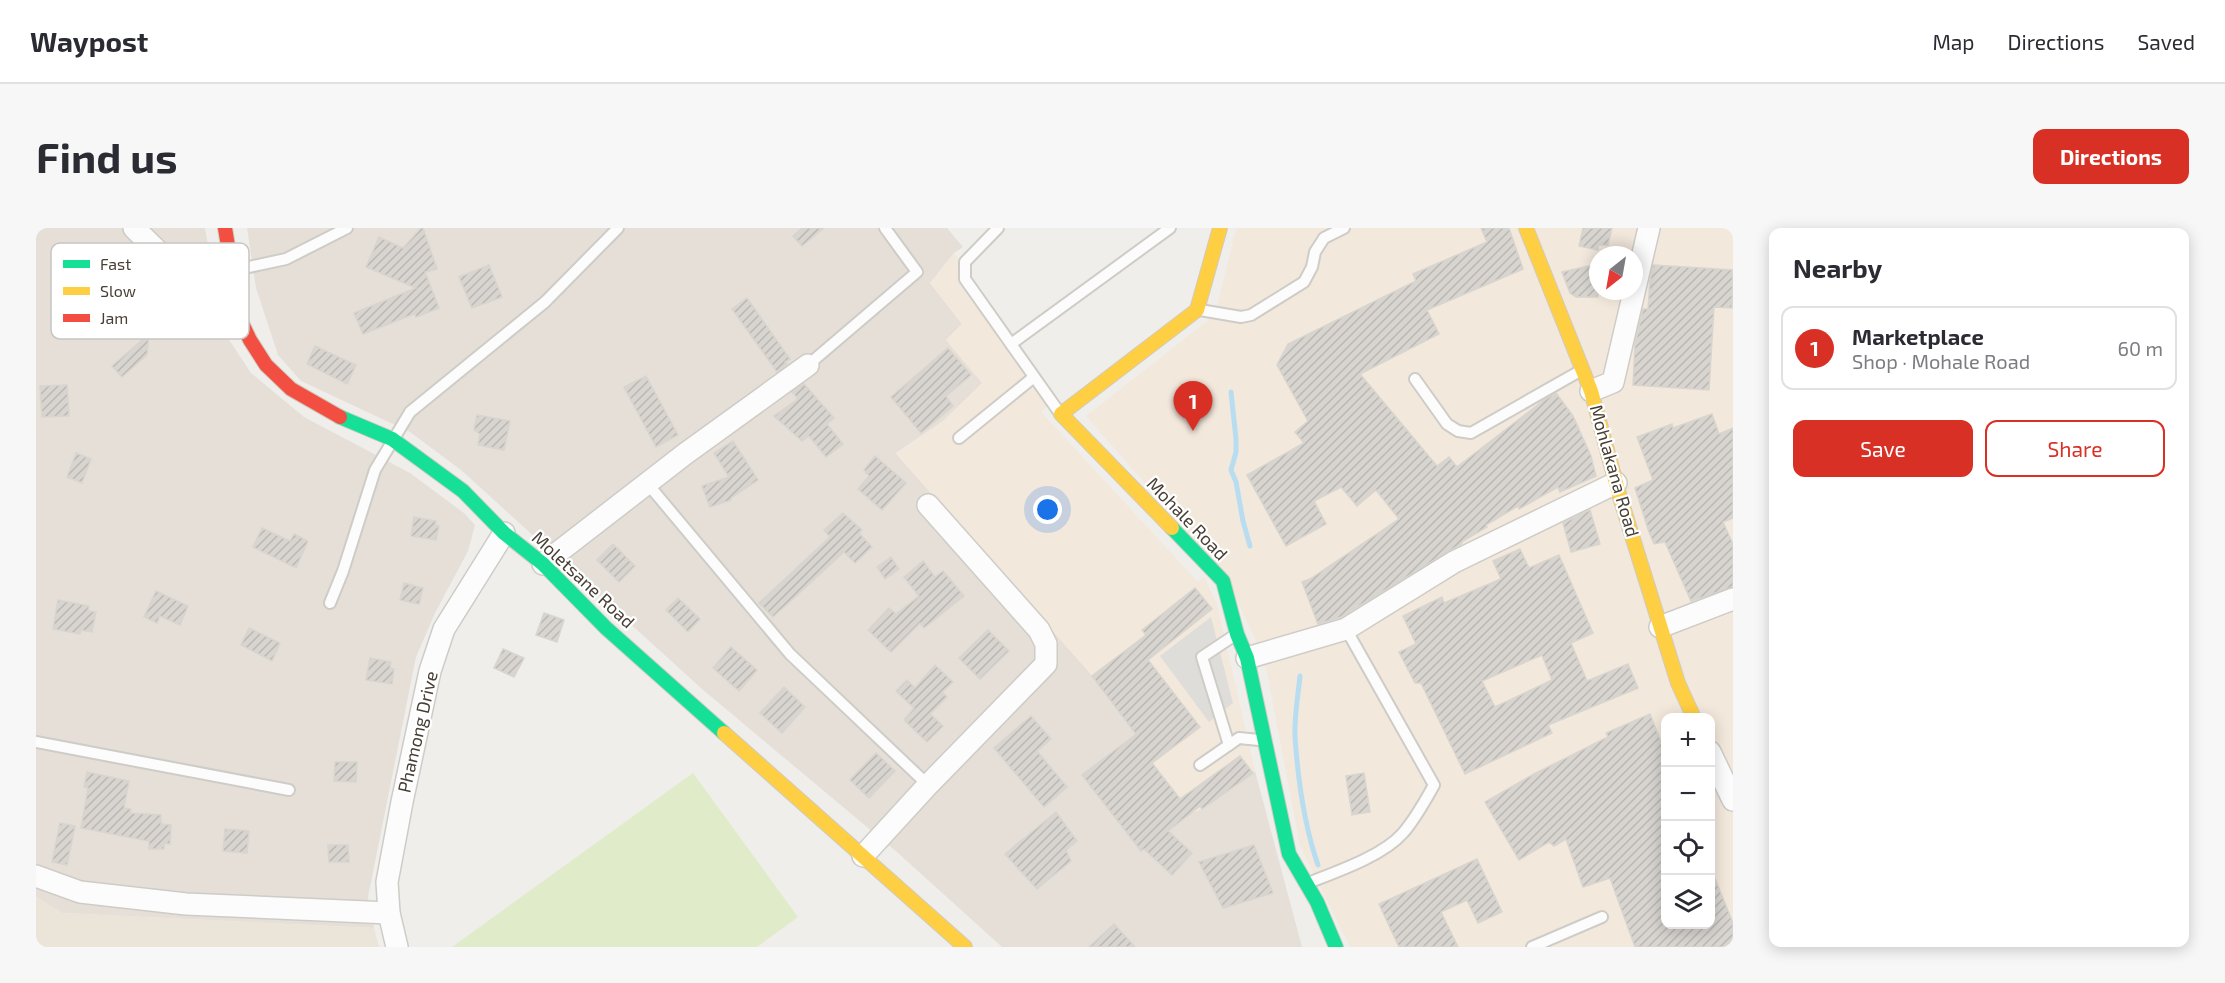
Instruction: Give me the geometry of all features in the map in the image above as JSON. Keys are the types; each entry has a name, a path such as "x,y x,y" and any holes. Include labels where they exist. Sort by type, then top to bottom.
{"street":[{"path":"134,228 149,243"},
{"name":"Moletsane Road","path":"225,228 228,243"},
{"path":"1061,414 1197,310 1220,228"},
{"name":"Mohlakana Road","path":"1526,228 1591,391 1616,483 1660,627 1678,683 1692,713"},
{"path":"1591,391 1613,382 1649,228"},
{"name":"Moletsane Road","path":"249,338 266,365 291,389 344,419 392,439 463,491 504,533 543,564 606,628 965,947"},
{"path":"543,564 647,483 808,365"},
{"name":"Mohale Road","path":"1061,414 1223,581 1237,634 1247,658 1289,854 1317,902 1336,947"},
{"path":"1247,658 1346,629 1454,562 1616,483"},
{"path":"863,856 928,785 1046,664 1046,644 1039,630 928,505"},
{"name":"Phamong Drive","path":"397,947 389,913 387,882 430,671 444,629 504,533"},
{"path":"1660,627 1733,599"},
{"path":"1715,762 1733,800"},
{"path":"36,876 80,892 175,903 389,913"}],"lane":[{"path":"249,267 286,259 347,228"},
{"path":"330,603 375,470 410,412 545,302 618,228"},
{"path":"808,365 917,272 885,228"},
{"path":"998,228 965,262 965,279 1061,414"},
{"path":"1011,344 1170,228"},
{"path":"1197,310 1241,317 1251,315 1304,282 1312,267 1315,252 1324,238 1344,228"},
{"path":"1415,379 1447,424 1458,431 1471,433 1581,370"},
{"path":"959,438 1034,377"},
{"path":"647,483 790,654 928,785"},
{"path":"1307,884 1368,858 1402,835 1434,785 1346,629"},
{"path":"1229,745 1202,657 1237,634"},
{"path":"1200,765 1239,738 1263,740"},
{"path":"36,742 289,790"},
{"path":"1532,947 1602,917"}],"shaded area":[{"path":"36,228 205,228 208,243 51,243 51,339 229,339 251,373 304,417 410,473 464,513 475,525 468,551 435,613 416,657 368,897 374,928 62,913 36,897"},
{"path":"247,228 947,228 963,247 954,253 930,283 962,324 946,340 983,383 943,421 896,453 1089,672 1136,733 1082,775 1142,851 1191,813 1202,809 1255,771 1302,947 1002,947 898,853 702,689 461,470 410,432 301,381 278,355 256,288"},
{"path":"1236,228 1733,228 1733,947 1350,947 1300,846 1267,673 1258,645 1225,575 1086,416 1215,315"},
{"path":"954,253 1055,398 1041,412 1198,582 1204,577 1217,604 1255,771 1202,809 1191,813 1141,851 1082,775 1136,733 1089,672 896,454 943,421 982,383 946,340 962,324 930,283"},
{"path":"1211,617 1233,703 1209,722 1160,656"},
{"path":"36,897 62,913 374,928 379,947 36,947"}],"green space":[{"path":"693,773 798,917 757,947 452,947"}],"building":[{"path":"423,228 437,269 425,272 439,308 416,317 414,314 363,334 354,313 416,288 366,267 379,237 403,248"},
{"path":"802,228 824,228 802,246 793,236"},
{"path":"1481,228 1509,228 1523,269 1427,310 1439,334 1360,374 1437,466 1449,457 1457,467 1556,393 1573,416 1591,456 1596,476 1560,492 1558,487 1519,509 1518,506 1486,525 1487,527 1461,544 1341,617 1318,624 1302,582 1310,579 1399,519 1376,490 1357,506 1341,487 1314,501 1326,524 1286,546 1247,475 1304,443 1295,432 1308,421 1277,365 1288,344 1416,281 1413,274 1487,242"},
{"path":"1583,228 1612,228 1608,245 1589,246 1589,248 1579,246"},
{"path":"489,265 502,297 472,308 459,277"},
{"path":"1653,265 1733,270 1732,308 1714,307 1709,390 1633,385 1635,344 1643,309 1648,309"},
{"path":"1589,266 1589,297 1576,297 1570,293 1562,272"},
{"path":"747,298 790,359 777,372 732,309"},
{"path":"143,339 149,339 147,355 122,377 112,366"},
{"path":"315,346 356,365 347,384 307,364"},
{"path":"948,348 971,375 946,396 953,406 921,433 891,397"},
{"path":"646,376 678,435 656,447 624,387"},
{"path":"804,384 834,418 827,424 843,444 826,457 809,436 802,441 774,416 798,399 792,392"},
{"path":"67,385 69,416 42,417 40,386"},
{"path":"1712,414 1719,434 1733,428 1733,518 1723,522 1733,544 1733,587 1691,601 1665,542 1654,544 1649,532 1635,488 1653,480 1637,437 1672,424 1673,428"},
{"path":"477,415 510,421 504,450 478,445 480,434 474,430"},
{"path":"733,441 758,480 731,500 710,507 702,486 729,477 714,453"},
{"path":"76,453 91,459 82,483 67,477"},
{"path":"875,456 906,483 882,510 858,489 869,476 864,470"},
{"path":"1590,510 1600,544 1571,552 1563,523"},
{"path":"843,513 862,530 859,533 872,547 855,563 844,552 773,617 759,603 830,537 824,530"},
{"path":"414,517 436,521 435,525 439,526 436,540 411,536"},
{"path":"262,528 290,541 294,534 308,541 296,568 253,547"},
{"path":"613,544 635,566 619,582 597,560"},
{"path":"1520,549 1529,568 1559,555 1593,633 1571,643 1587,681 1628,664 1638,688 1548,725 1552,733 1465,774 1421,683 1415,683 1399,652 1416,644 1403,616 1442,597 1444,603 1501,579 1493,561","holes":["1542,655 1552,680 1495,707 1482,681"]},
{"path":"891,557 899,569 885,579 877,567"},
{"path":"923,561 935,577 943,571 964,596 924,628 920,623 891,652 868,630 889,608 896,614 919,596 904,577"},
{"path":"404,583 423,588 419,604 400,600"},
{"path":"1195,588 1212,609 1148,660 1200,727 1152,763 1180,799 1240,756 1253,773 1202,809 1200,806 1168,831 1192,853 1172,875 1144,849 1141,851 1082,775 1136,734 1092,676 1146,635 1142,630"},
{"path":"156,591 188,606 180,625 160,616 157,623 144,617"},
{"path":"678,598 700,619 688,632 666,610"},
{"path":"58,600 89,606 88,611 96,612 92,632 81,630 80,634 53,629"},
{"path":"544,613 564,620 557,642 536,635"},
{"path":"249,628 280,643 272,661 241,645"},
{"path":"988,630 1009,651 980,679 959,658"},
{"path":"731,647 757,670 739,691 713,668"},
{"path":"503,649 524,658 514,677 494,668"},
{"path":"370,658 391,662 390,668 394,669 392,684 366,680"},
{"path":"935,665 953,682 942,692 947,697 930,714 943,726 927,742 904,720 914,708 896,691 907,680 915,688"},
{"path":"784,687 805,707 782,733 760,713"},
{"path":"1650,714 1661,742 1661,929 1715,929 1715,879 1733,923 1733,947 1635,947 1610,878 1583,887 1566,839 1554,846 1549,842 1519,860 1485,802 1534,774 1608,737 1606,733"},
{"path":"1031,716 1051,739 1037,751 1067,787 1044,807 994,748"},
{"path":"876,753 895,771 869,798 850,780"},
{"path":"335,762 357,762 356,782 334,781"},
{"path":"87,772 129,781 124,808 131,809 130,813 161,815 161,824 171,825 170,844 164,843 164,849 149,849 149,841 81,828 88,788 84,787"},
{"path":"1364,773 1370,812 1352,815 1346,776"},
{"path":"1056,812 1077,841 1066,850 1071,861 1037,889 1005,854"},
{"path":"60,823 75,826 67,865 52,862"},
{"path":"225,829 249,831 247,853 223,851"},
{"path":"328,845 348,845 349,862 329,862"},
{"path":"1254,845 1273,893 1223,908 1199,862"},
{"path":"1477,859 1502,912 1478,923 1467,900 1441,912 1458,947 1399,947 1379,904"},
{"path":"1114,924 1135,947 1089,947"}],"waterway":[{"path":"1231,392 1236,439 1236,452 1231,470 1236,482 1250,546"},
{"path":"1300,676 1295,722 1296,753 1305,818 1318,865"}],"traffic: fast":[{"path":"340,417 392,439 463,491 504,533 543,564 606,628 724,733"},
{"path":"1172,528 1223,581 1237,634 1247,658 1289,854 1317,902 1336,947"}],"traffic: slow":[{"path":"1172,528 1061,414 1197,310 1220,228"},
{"path":"1526,228 1591,391 1619,494 1678,683 1692,713"},
{"path":"724,733 965,947"}],"traffic: jam":[{"path":"225,228 228,243"},
{"path":"249,338 266,365 291,389 340,417"}],"place":[{"name":"Marketplace","path":"1193,431"}]}
